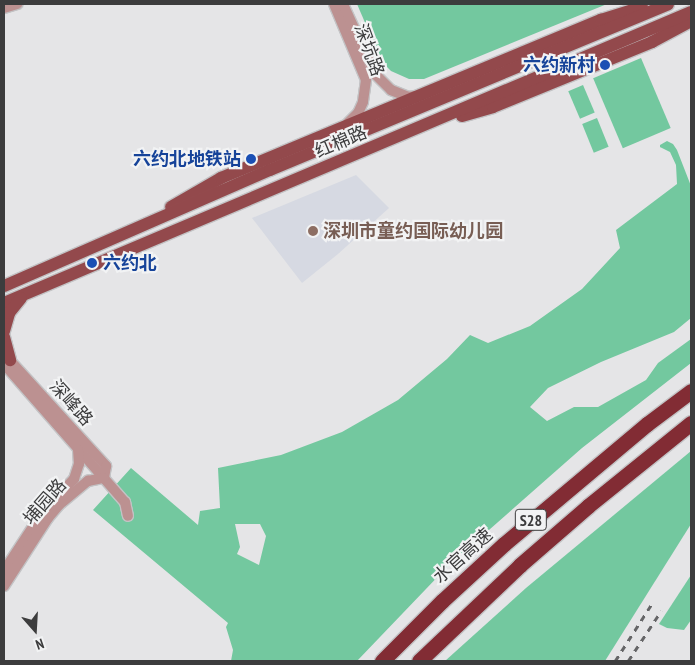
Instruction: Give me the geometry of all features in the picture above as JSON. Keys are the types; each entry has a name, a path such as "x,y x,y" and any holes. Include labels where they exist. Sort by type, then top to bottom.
{"highway":[{"name":"水官高速","path":"382,661 442,600 504,544 647,424 691,391"},
{"name":"S28","path":"419,661 458,622 535,552 588,506 691,423"}],"main road":[{"path":"151,222 202,187 601,20 654,4"},
{"name":"红棉路","path":"4,286 668,4"},
{"name":"红棉路","path":"4,304 691,12"},
{"path":"421,126 493,107 652,42 691,21"},
{"path":"4,281 27,276"},
{"path":"4,331 8,313 25,294"},
{"path":"4,337 6,359"}],"street":[{"path":"4,8 17,4"},
{"name":"深坑路","path":"334,4 366,80 363,102 358,113 352,121 340,128"},
{"name":"深坑路","path":"343,4 370,65 382,83 399,94 418,96"},
{"name":"深峰路","path":"6,359 78,449 125,502 128,516"},
{"name":"深峰路","path":"6,359 106,466 104,478"},
{"name":"埔园路","path":"4,571 42,513 74,479 80,464 78,449"},
{"name":"埔园路","path":"4,586 48,518 60,505 88,481 104,478"}],"shaded area":[{"name":"深圳市童约国际幼儿园","path":"356,175 389,208 338,254 302,283 252,218"}],"green space":[{"path":"357,4 607,4 424,79 409,79 391,71 382,62"},
{"path":"641,58 671,128 623,148 593,78"},
{"path":"583,85 595,113 580,119 568,91"},
{"path":"597,118 609,147 594,153 582,124"},
{"path":"667,141 673,144 691,186 691,318 674,332 601,362 548,388 530,407 547,421 574,407 598,407 646,380 658,363 691,339 691,363 582,448 448,566 357,661 231,661 233,650 226,627 228,623 93,510 131,468 198,525 200,511 220,508 218,468 281,455 342,432 398,400 447,359 470,335 488,343 530,326 582,289 620,248 616,230 677,184 676,165 670,152 660,147 660,145","holes":["235,524 260,524 266,536 259,565 237,554 240,547"]},
{"path":"691,451 691,524 605,661 445,661 526,588"},
{"path":"691,575 691,620 684,630 667,628 659,624"}],"railway":[{"path":"615,661 651,605"},
{"path":"628,661 661,611"}],"place":[{"name":"六约新村","path":"605,65"},
{"name":"六约北地铁站","path":"251,159"},
{"name":"深圳市童约国际幼儿园","path":"313,231"},
{"name":"六约北","path":"92,263"}]}
